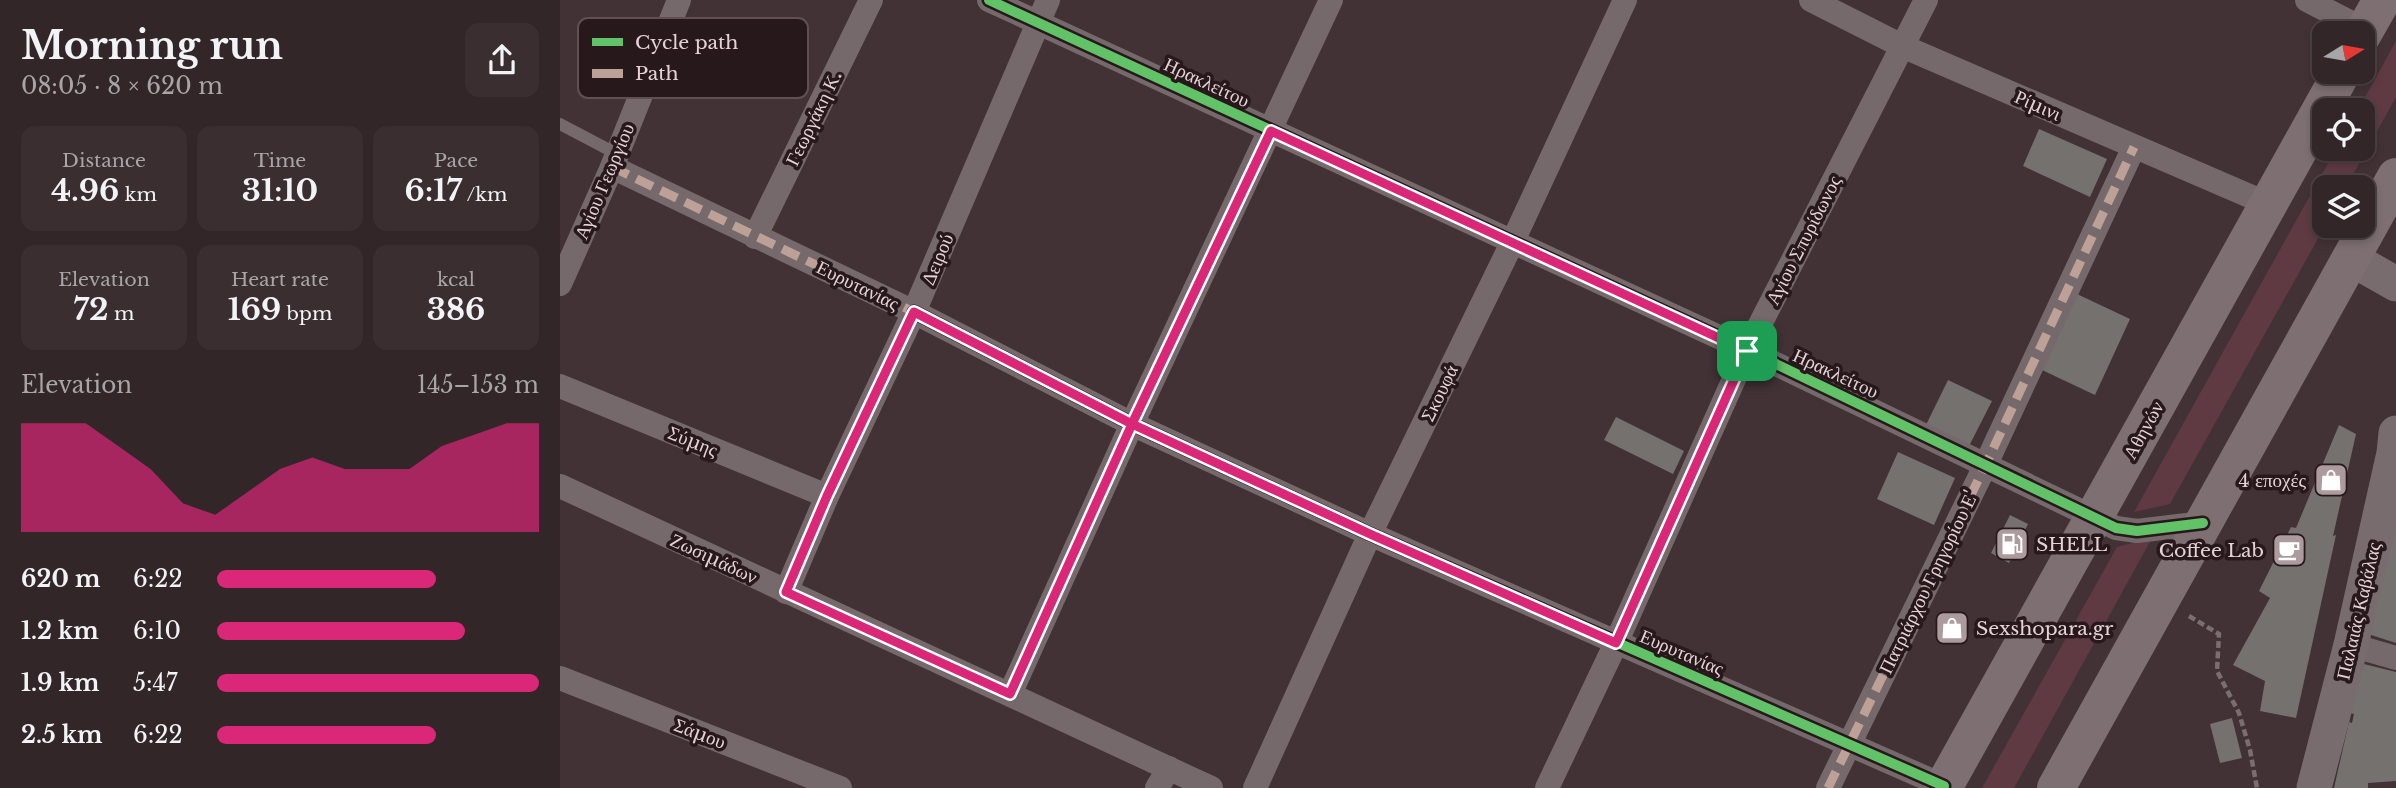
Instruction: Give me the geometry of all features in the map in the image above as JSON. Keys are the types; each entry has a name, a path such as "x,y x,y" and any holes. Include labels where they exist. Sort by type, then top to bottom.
{"highway":[{"name":"Αθηνών","path":"1944,787 2335,84"},
{"path":"2056,788 2396,177"}],"street":[{"name":"Αγίου Γεωργίου","path":"672,18 679,0"},
{"name":"Γεωργάκη Κ.","path":"755,236 871,0"},
{"name":"Ηρακλείτου","path":"989,0 1747,351 2116,528 2137,531 2203,523"},
{"name":"Δειρού","path":"786,592 827,496 914,312 1048,0"},
{"path":"1010,694 1132,424 1331,0"},
{"name":"Σκουφά","path":"1255,788 1370,534 1512,243 1625,0"},
{"name":"Ρίμινι","path":"1811,0 1902,46 2268,204"},
{"name":"Αγίου Σπυρίδωνος","path":"1547,788 1616,643 1747,351 1926,0"},
{"path":"2306,0 2367,21"},
{"name":"Αγίου Γεωργίου","path":"560,285 639,98"},
{"name":"Πατριάρχου Γρηγορίου Ε'","path":"1828,788 1986,464 2134,147"},
{"name":"Ευρυτανίας","path":"614,160 755,236 914,312 1132,424 1370,534 1944,787"},
{"path":"2350,258 2396,284"},
{"name":"Σύμης","path":"560,386 827,496"},
{"name":"Παλαιάς Καβάλας","path":"2314,788 2351,645 2395,447"},
{"name":"Ζωσιμάδων","path":"560,486 1010,694 1163,778 1212,788"},
{"path":"2351,645 2396,658"},
{"name":"Σάμου","path":"560,678 840,788"}],"lane":[{"path":"560,124 614,160"}],"path":[{"path":"2161,599 2219,634 2217,671 2239,713 2257,788"}],"shaded area":[{"path":"2396,41 2396,97 2375,135 2375,98 2365,98 2372,84 2375,84 2375,79"},
{"path":"2329,161 2360,161 2353,175 2322,175"},
{"path":"2312,192 2312,238 2318,238 2170,504 2134,512"},
{"path":"2152,538 2014,788 1982,788 2117,547"}],"building":[{"path":"2039,129 2107,159 2090,197 2023,166"},
{"path":"2077,294 2130,319 2095,395 2042,370"},
{"path":"1948,380 1992,401 1968,448 1925,427"},
{"path":"1616,417 1684,451 1673,474 1604,440"},
{"path":"2339,425 2356,434 2296,718 2260,711 2265,681 2233,665 2270,598 2259,591 2291,527 2296,528"},
{"path":"1898,452 1955,478 1934,525 1877,499"},
{"path":"2396,500 2396,643 2368,634"},
{"path":"2010,515 2028,524 2009,563 1991,553"},
{"path":"2364,664 2396,672 2396,781 2368,783 2368,788 2334,788 2349,722 2352,723 2354,714 2350,713"},
{"path":"2232,718 2242,758 2220,763 2210,724"}],"marked path":[{"path":"1828,788 1986,464 2134,147"},
{"path":"612,167 914,312"}],"cycle path":[{"path":"989,0 1747,350 2116,528 2137,531 2203,523"},
{"path":"914,312 1132,424 1370,534 1944,786"}],"place":[{"name":"4 εποχές","path":"2331,480"},
{"name":"SHELL","path":"2012,544"},
{"name":"Coffee Lab","path":"2289,550"},
{"name":"Sexshopara.gr","path":"1952,628"}],"route":[{"path":"1747,351 1271,131 1132,424 914,312 827,496 786,592 1010,694 1132,424 1370,534 1616,643 1747,351"}]}
